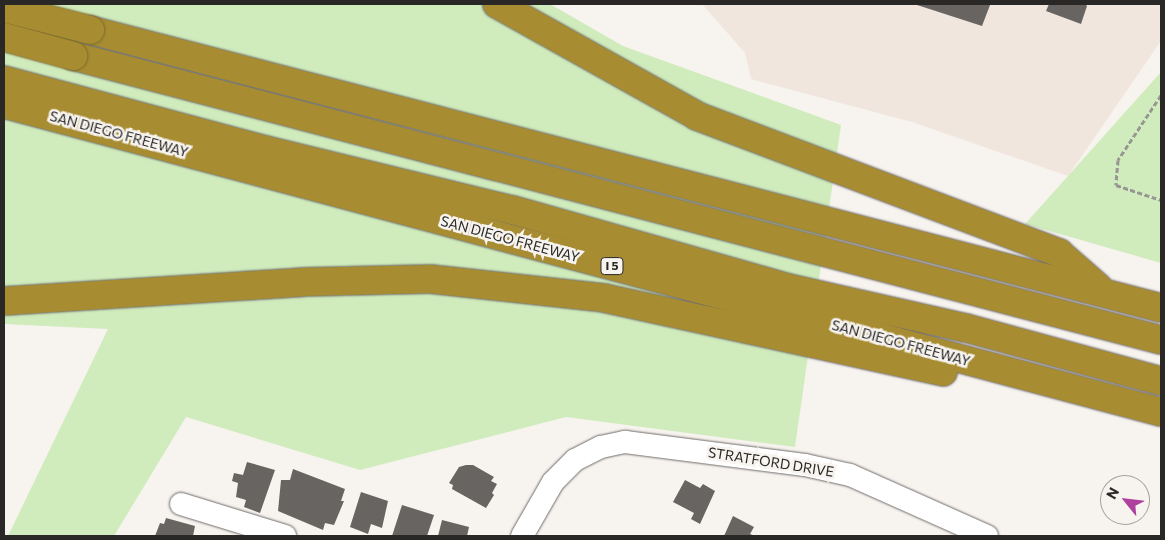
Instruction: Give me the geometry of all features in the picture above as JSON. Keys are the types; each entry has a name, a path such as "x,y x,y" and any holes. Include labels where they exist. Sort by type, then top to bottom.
{"highway":[{"path":"497,4 696,116 1059,253 1102,292"},
{"path":"4,8 1161,308"},
{"path":"4,37 1161,340"},
{"path":"4,80 67,109 513,210 788,288 966,328 1161,382"},
{"name":"SAN DIEGO FREEWAY","path":"4,104 67,109 1161,412"},
{"path":"4,301 302,282 430,279 604,298 1161,420"}],"street":[{"name":"STRATFORD DRIVE","path":"522,536 553,482 575,460 601,447 625,442 805,465 850,475 987,536"},
{"path":"181,504 285,536"}],"path":[{"path":"1161,95 1118,160 1116,185 1161,200"}],"shaded area":[{"path":"702,4 1161,4 1161,41 1068,176 912,122 751,79 745,53"}],"green space":[{"path":"4,4 550,4 623,46 841,125 795,447 566,417 360,470 186,417 114,536 8,536 108,329 4,324"},
{"path":"1161,72 1161,263 1025,224 1068,176"}],"building":[{"path":"914,4 987,4 990,5 982,26"},
{"path":"1049,4 1085,4 1087,6 1081,24 1046,11"},
{"path":"247,462 275,470 260,513 244,507 246,500 236,497 238,483 232,481 234,473 243,475"},
{"path":"473,465 494,477 491,481 497,484 492,493 494,495 486,508 452,489 453,485 449,483 459,467"},
{"path":"293,469 345,489 341,501 344,501 334,525 325,523 323,530 278,511 281,480 290,480"},
{"path":"685,480 700,488 703,484 715,491 700,524 691,519 694,513 673,502"},
{"path":"361,492 388,501 382,528 371,524 368,534 350,527"},
{"path":"402,505 434,515 427,536 392,536"},
{"path":"733,516 754,527 750,534 755,536 724,536"},
{"path":"166,518 195,526 193,536 155,536 160,523 164,524"},
{"path":"442,520 469,527 467,536 438,536"}]}
